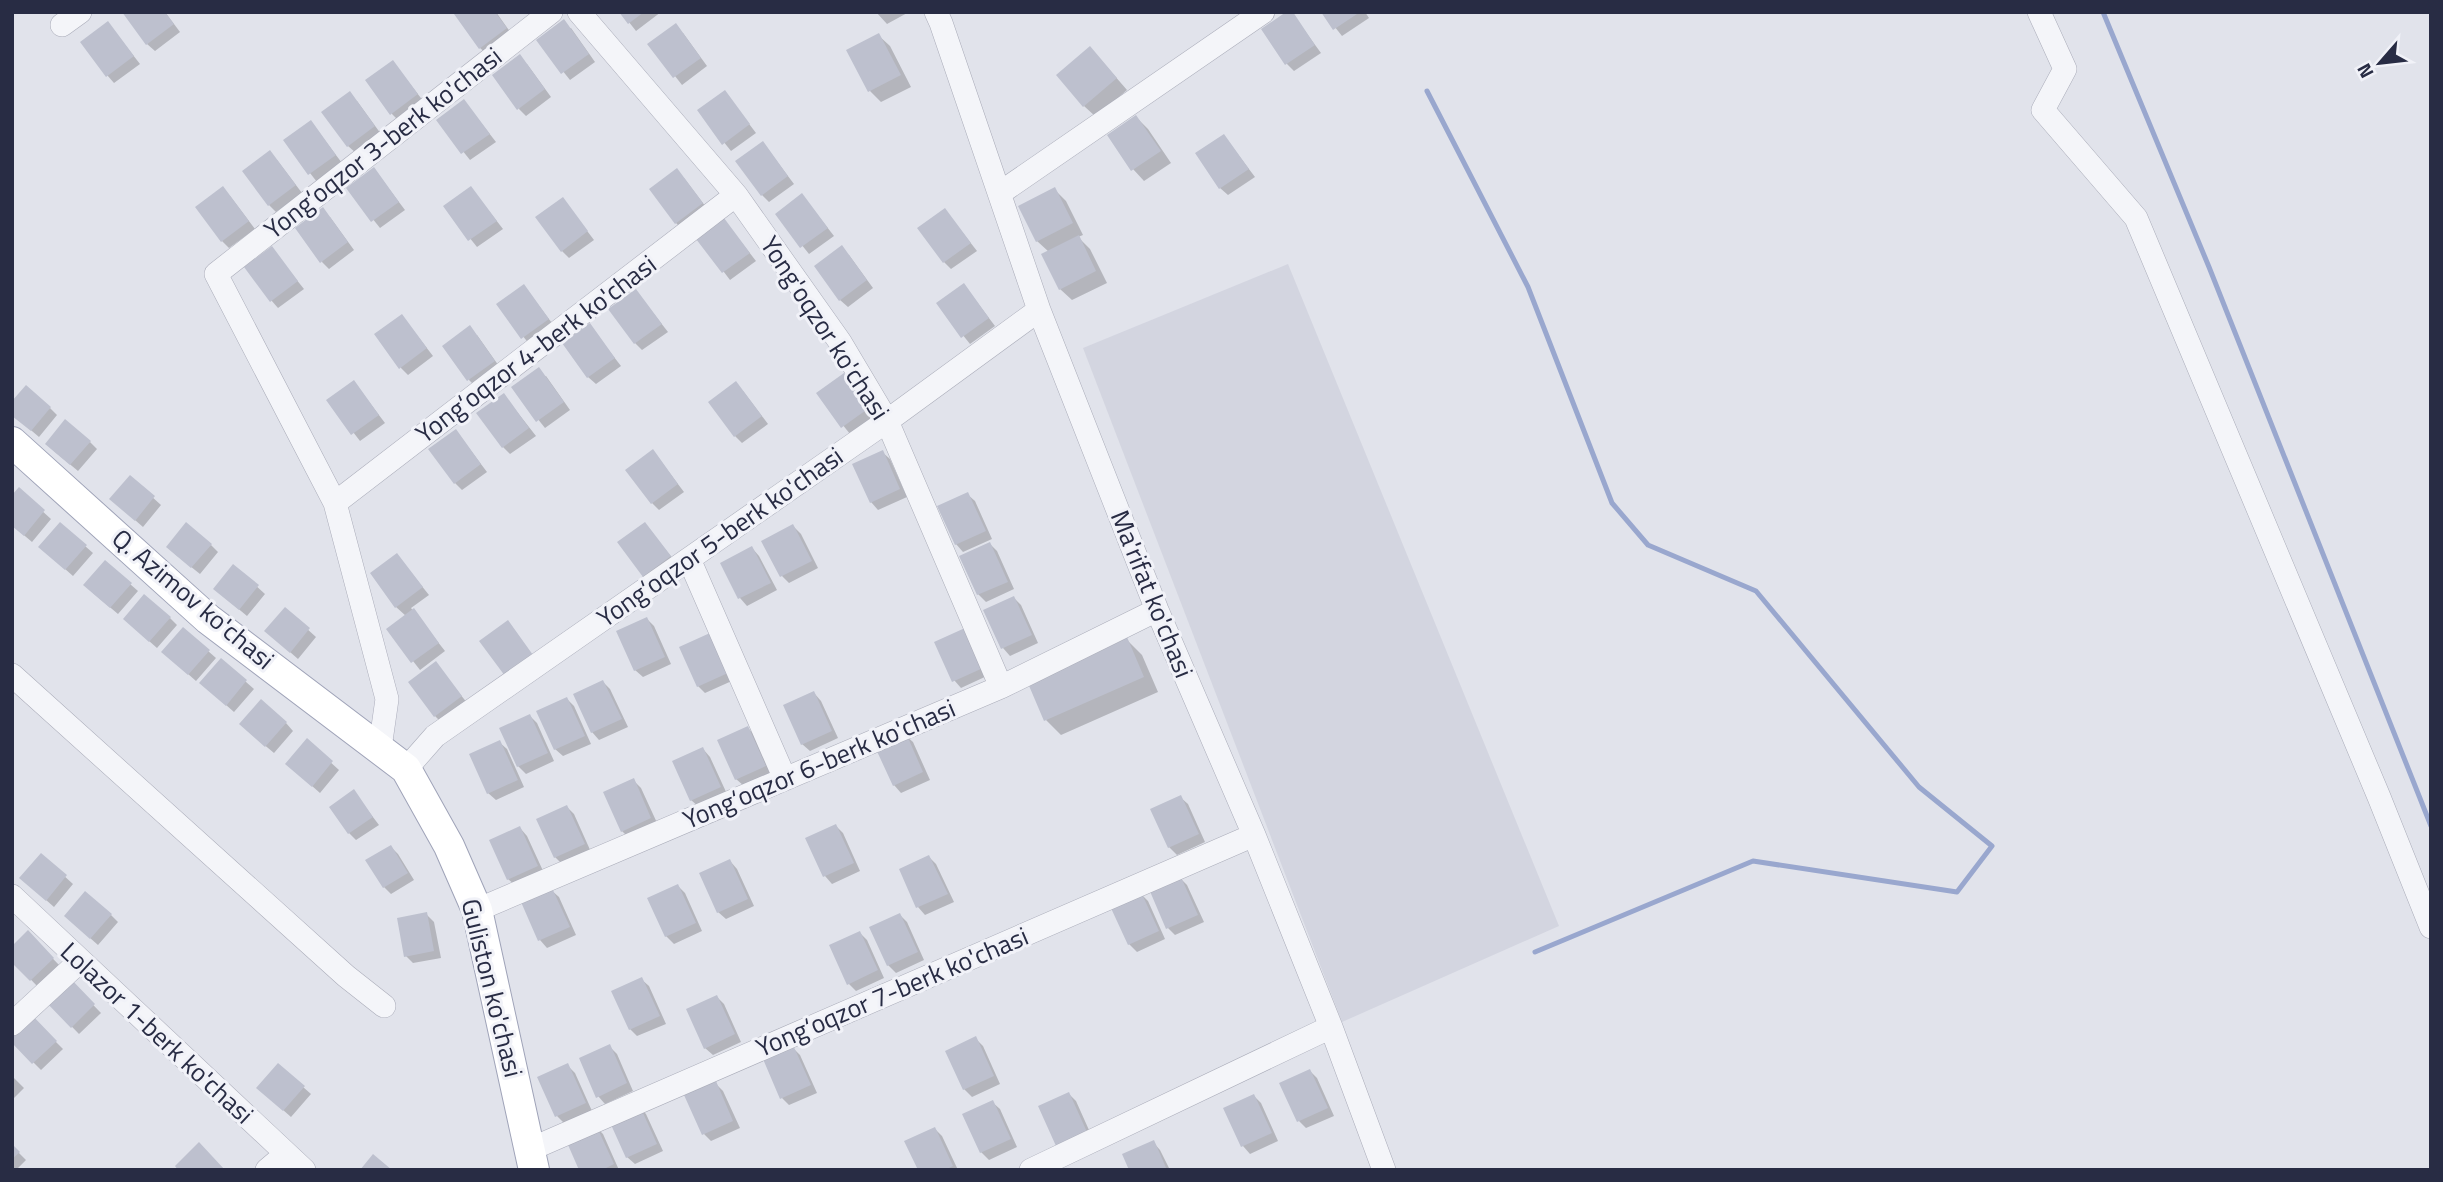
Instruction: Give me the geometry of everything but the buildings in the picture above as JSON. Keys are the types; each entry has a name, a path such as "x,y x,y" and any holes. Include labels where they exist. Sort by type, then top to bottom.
{"main road":[{"name":"Q. Azimov ko'chasi","path":"12,442 208,619 380,748"},
{"name":"Guliston ko'chasi","path":"380,748 406,769 449,846 477,910 532,1159"}],"street":[{"name":"Yong‘oqzor 3-berk ko'chasi","path":"335,503 216,274 551,12"},
{"name":"Yong'oqzor ko'chasi","path":"579,12 736,195 840,342 887,421 1000,687"},
{"path":"1000,193 1263,12"},
{"path":"2039,12 2065,69 2043,110 2136,218 2431,927"},
{"name":"Ma'rifat ko'chasi","path":"944,16 1039,310 1157,610 1254,835 1331,1027 1384,1170"},
{"name":"Yong‘oqzor 4-berk ko'chasi","path":"335,503 736,195"},
{"name":"Yong‘oqzor 5-berk ko'chasi","path":"406,769 435,736 887,421 1039,310"},
{"path":"335,503 387,699 380,748"},
{"path":"689,559 785,779"},
{"name":"Yong‘oqzor 6-berk ko'chasi","path":"477,910 1000,687 1157,610"},
{"path":"12,676 346,976 384,1006"},
{"name":"Yong‘oqzor 7-berk ko'chasi","path":"532,1159 1254,835"},
{"name":"Lolazor 1-berk ko'chasi","path":"12,896 303,1170"},
{"path":"12,1024 80,961"},
{"path":"1031,1170 1331,1027"},
{"path":"267,1170 286,1154"}],"shaded area":[{"path":"1288,264 1559,926 1342,1022 1083,348"}],"waterway":[{"path":"2103,12 2209,267 2431,826"},
{"path":"1427,91 1528,287 1612,503 1648,545 1756,591 1919,787 1992,846 1957,892 1753,861 1535,952"}]}
